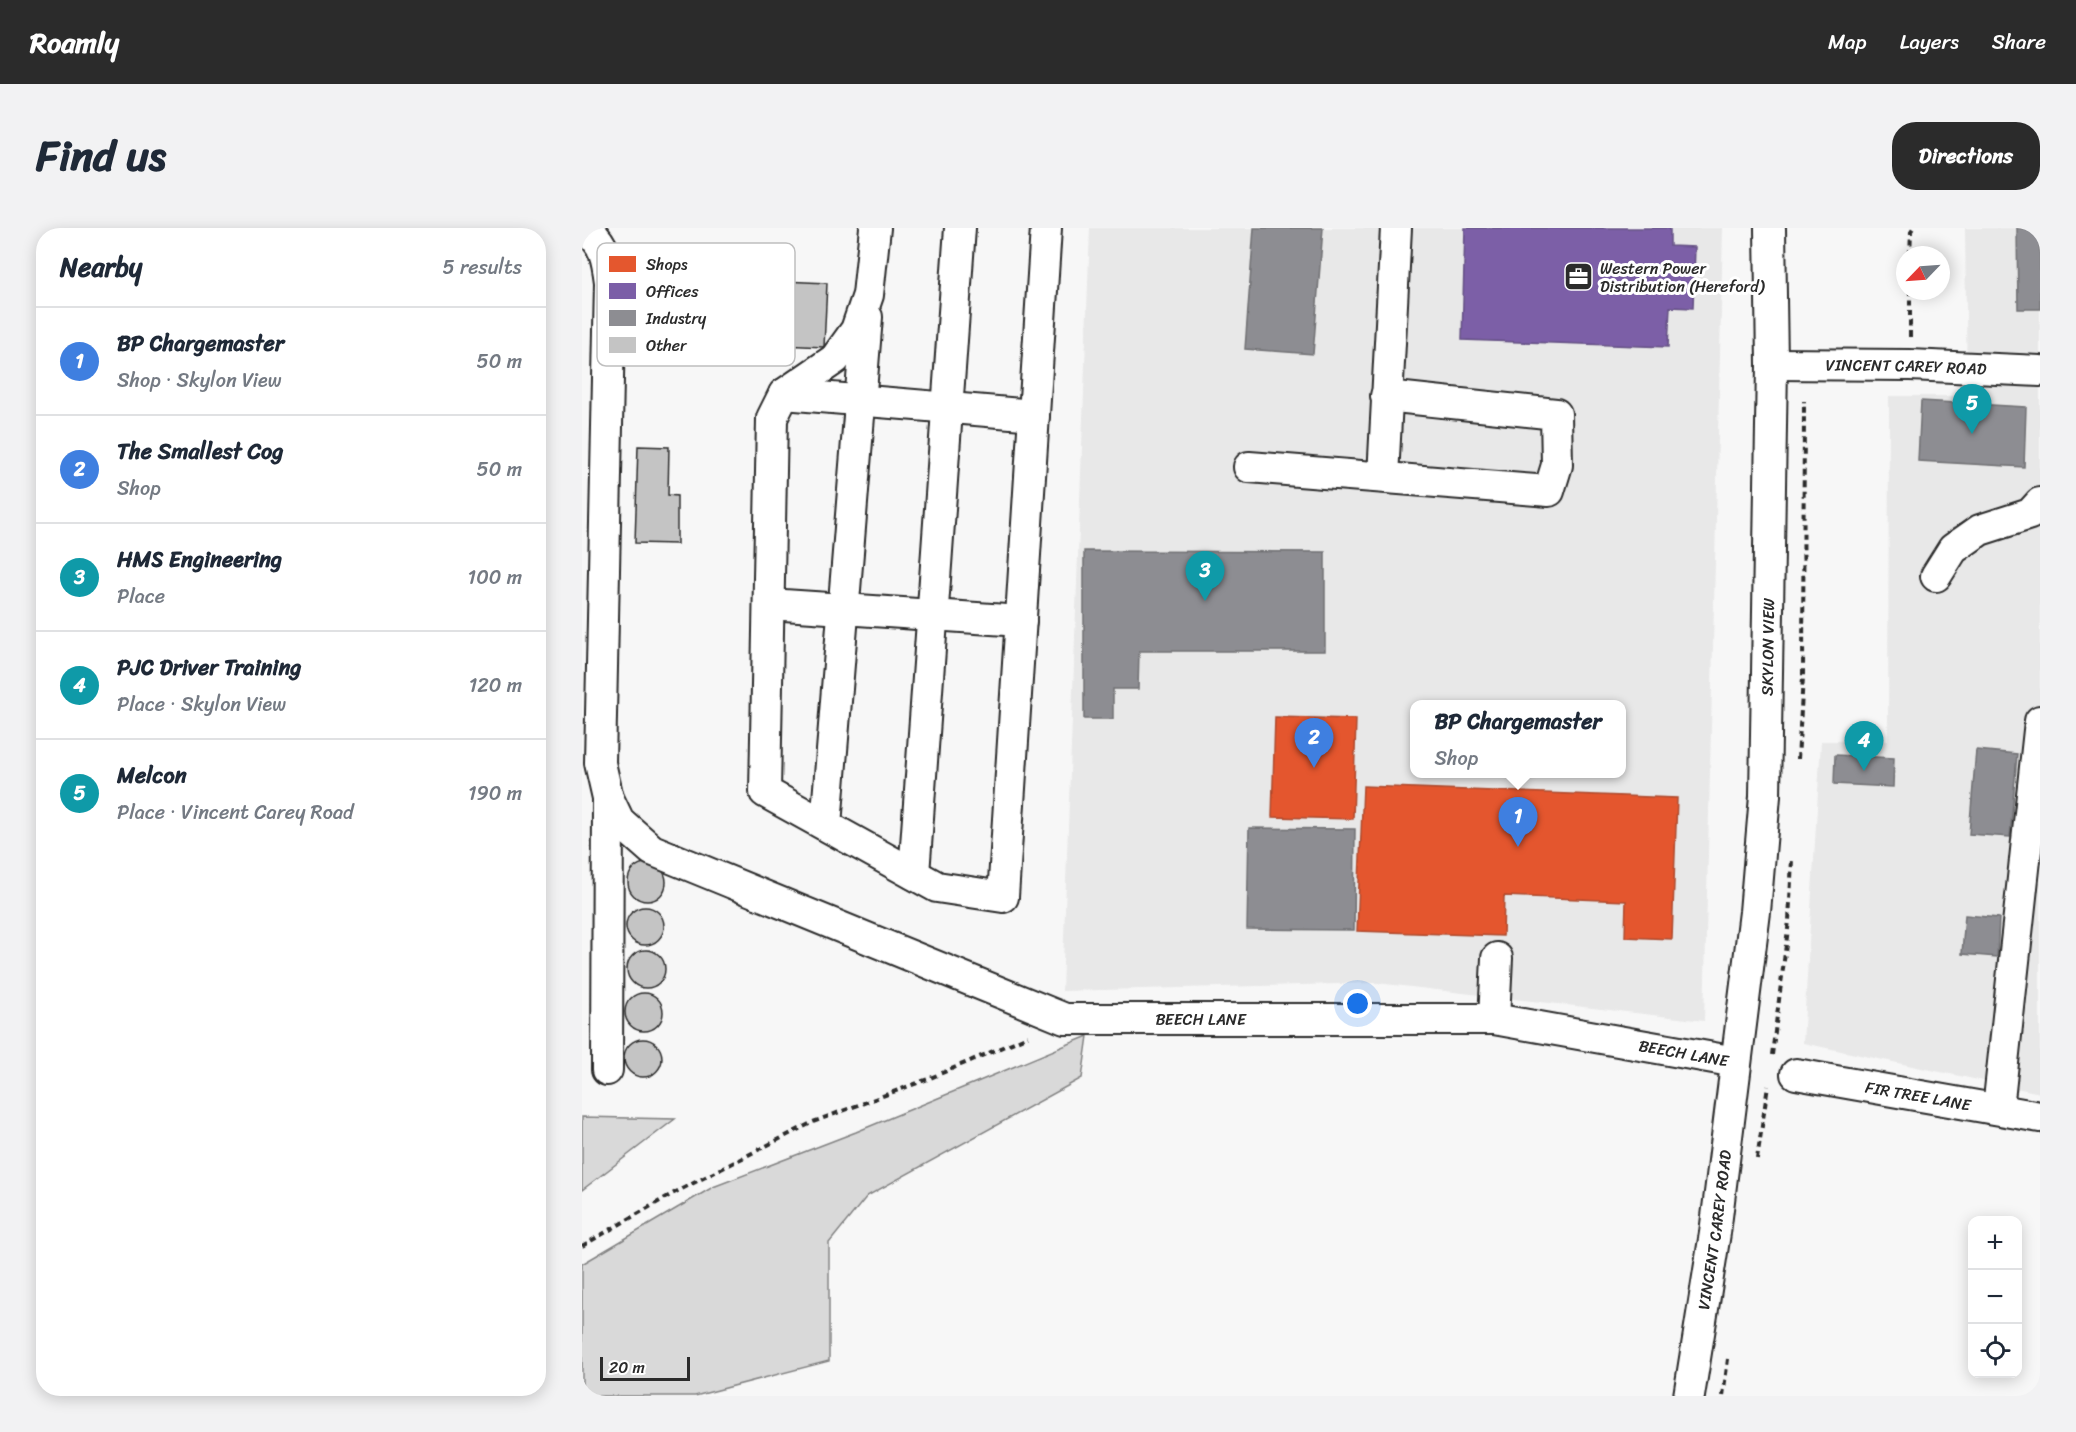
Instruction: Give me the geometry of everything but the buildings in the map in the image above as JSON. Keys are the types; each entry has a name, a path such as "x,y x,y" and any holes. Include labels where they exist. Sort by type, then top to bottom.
{"street":[{"path":"585,228 598,243"},
{"path":"826,825 875,228"},
{"path":"914,874 960,228"},
{"path":"868,295 856,330 835,359 784,394 772,418 765,792 938,887 1003,897 1046,228"},
{"path":"1383,477 1396,228"},
{"name":"SKYLON VIEW","path":"1736,1062 1755,912 1765,796 1772,364 1770,228"},
{"name":"VINCENT CAREY ROAD","path":"1772,364 1910,365 2040,371"},
{"path":"607,1070 595,1029 609,798 600,763 608,366"},
{"path":"784,394 1034,415"},
{"path":"1249,467 1549,491 1557,465 1556,414 1386,396"},
{"path":"1936,576 1953,549 1980,530 2030,514 2040,503"},
{"path":"769,604 1021,621"},
{"path":"1998,1109 2040,721"},
{"name":"BEECH LANE","path":"609,798 619,821 652,850 1065,1019 1494,1019 1736,1062"},
{"path":"1494,1019 1497,958"},
{"name":"VINCENT CAREY ROAD","path":"1689,1396 1715,1233 1736,1062"},
{"name":"FIR TREE LANE","path":"1796,1074 2040,1117"}],"path":[{"path":"1911,246 1913,228"},
{"path":"1910,300 1910,365"},
{"path":"582,1246 672,1194 813,1122 928,1079 1065,1019"}],"shaded area":[{"path":"1090,228 1723,228 1704,1021 1377,983 1062,991"},
{"path":"1965,228 2040,228 2040,1093 1803,1043 1821,741 1888,741 1889,396 1967,396"},
{"path":"1088,1036 1082,1078 867,1196 829,1243 829,1361 695,1396 582,1396 582,1264 713,1187 856,1132"},
{"path":"582,1117 675,1119 582,1190"}],"place":[{"name":"Western Power Distribution (Hereford)","path":"1579,277"},
{"name":"Melcon","path":"1972,434"},
{"name":"HMS Engineering","path":"1205,601"},
{"name":"The Smallest Cog","path":"1314,768"},
{"name":"PJC Driver Training","path":"1864,771"},
{"name":"BP Chargemaster","path":"1518,847"}]}
